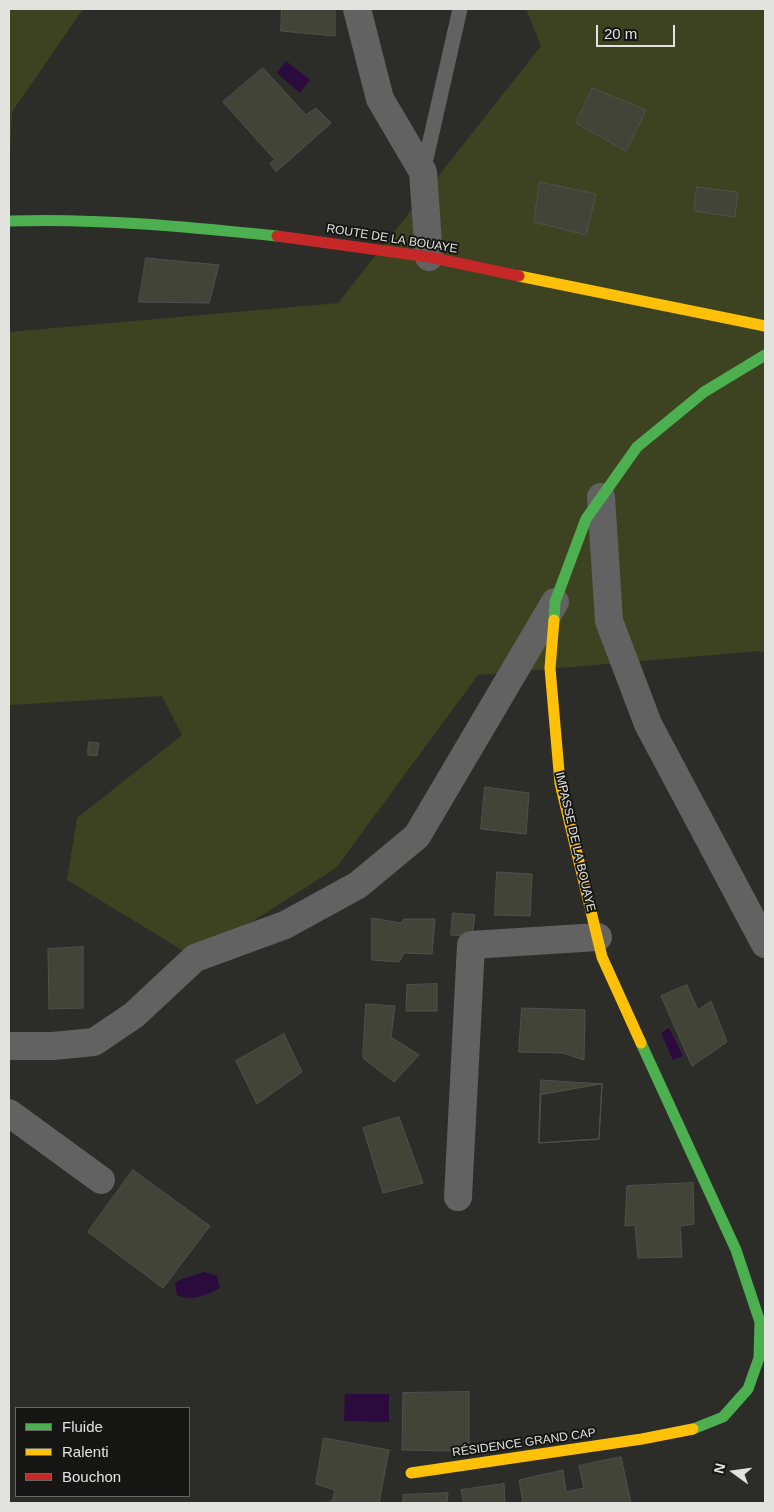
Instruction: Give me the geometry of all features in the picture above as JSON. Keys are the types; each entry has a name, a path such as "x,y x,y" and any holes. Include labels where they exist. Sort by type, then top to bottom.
{"street":[{"path":"357,9 380,99 423,172 429,257"},
{"name":"ROUTE DE LA BOUAYE","path":"9,221 35,220 156,224 306,239 429,257 765,326"},
{"name":"IMPASSE DE LA BOUAYE","path":"762,1326 736,1250 602,957 560,783 550,668 555,602 586,519 601,497 637,447 704,392 765,355"},
{"path":"601,497 609,620 648,724 765,944"},
{"path":"9,1046 53,1046 94,1042 134,1015 195,958 285,925 358,885 416,836 555,602"},
{"path":"458,1197 471,945 598,937"},
{"path":"9,1113 101,1180"},
{"name":"IMPASSE DE LA BOUAYE","path":"642,1439 690,1430 722,1417 748,1388 759,1358 760,1322 762,1326"},
{"name":"RÉSIDENCE GRAND CAP","path":"411,1473 642,1439"}],"lane":[{"path":"423,172 460,9"}],"green space":[{"path":"9,9 83,9 12,112 9,172"},
{"path":"526,9 765,9 765,653 760,651 478,675 336,868 195,958 67,880 77,818 182,735 162,696 9,705 9,332 338,303 541,46"}],"shaded area":[{"path":"286,61 310,80 300,93 277,73"},
{"path":"669,1028 683,1056 673,1060 661,1033"},
{"path":"204,1272 217,1276 220,1288 194,1298 177,1295 175,1283"},
{"path":"345,1394 389,1394 389,1422 344,1421"}],"building":[{"path":"282,9 335,9 335,36 281,31"},
{"path":"263,68 306,115 316,108 331,123 276,172 270,163 275,160 223,102"},
{"path":"593,88 646,110 626,151 576,123"},
{"path":"540,182 596,194 586,235 534,222"},
{"path":"697,187 738,192 735,217 694,211"},
{"path":"146,258 219,265 209,303 139,302"},
{"path":"89,742 99,743 97,756 88,755"},
{"path":"485,787 529,793 526,834 481,829"},
{"path":"497,872 532,874 530,916 495,915"},
{"path":"453,913 475,915 472,936 451,935"},
{"path":"372,918 401,923 404,919 435,919 432,954 404,953 399,962 372,960"},
{"path":"83,947 83,1008 49,1009 48,949"},
{"path":"437,984 437,1011 406,1011 407,985"},
{"path":"687,985 698,1010 711,1001 727,1042 692,1066 661,996"},
{"path":"366,1004 395,1006 391,1037 419,1055 394,1082 363,1058"},
{"path":"522,1008 585,1010 584,1060 563,1053 519,1052"},
{"path":"284,1034 302,1072 257,1104 236,1061"},
{"path":"541,1080 602,1084 599,1139 539,1143"},
{"path":"602,1084 599,1139 539,1143 541,1095"},
{"path":"399,1117 423,1183 383,1193 363,1128"},
{"path":"133,1170 210,1226 163,1288 88,1232"},
{"path":"693,1183 694,1224 680,1226 682,1257 638,1258 635,1225 625,1226 627,1186"},
{"path":"469,1392 469,1448 453,1451 402,1450 403,1393"},
{"path":"324,1438 389,1450 379,1503 313,1503 332,1502 335,1490 316,1484"},
{"path":"621,1457 631,1503 523,1503 519,1480 563,1470 566,1492 584,1488 579,1466"},
{"path":"504,1484 505,1503 464,1503 461,1490"},
{"path":"448,1493 447,1503 403,1503 403,1495"}],"traffic: fast":[{"path":"9,221 110,222 277,236"},
{"path":"554,620 555,602 586,519 637,447 704,392 765,355"},
{"path":"641,1043 736,1250 760,1322 759,1358 748,1389 723,1417 693,1429"}],"traffic: slow":[{"path":"519,276 765,326"},
{"path":"554,620 550,668 560,783 602,957 641,1043"},
{"path":"411,1473 642,1439 693,1429"}],"traffic: jam":[{"path":"277,236 429,257 519,276"}]}
